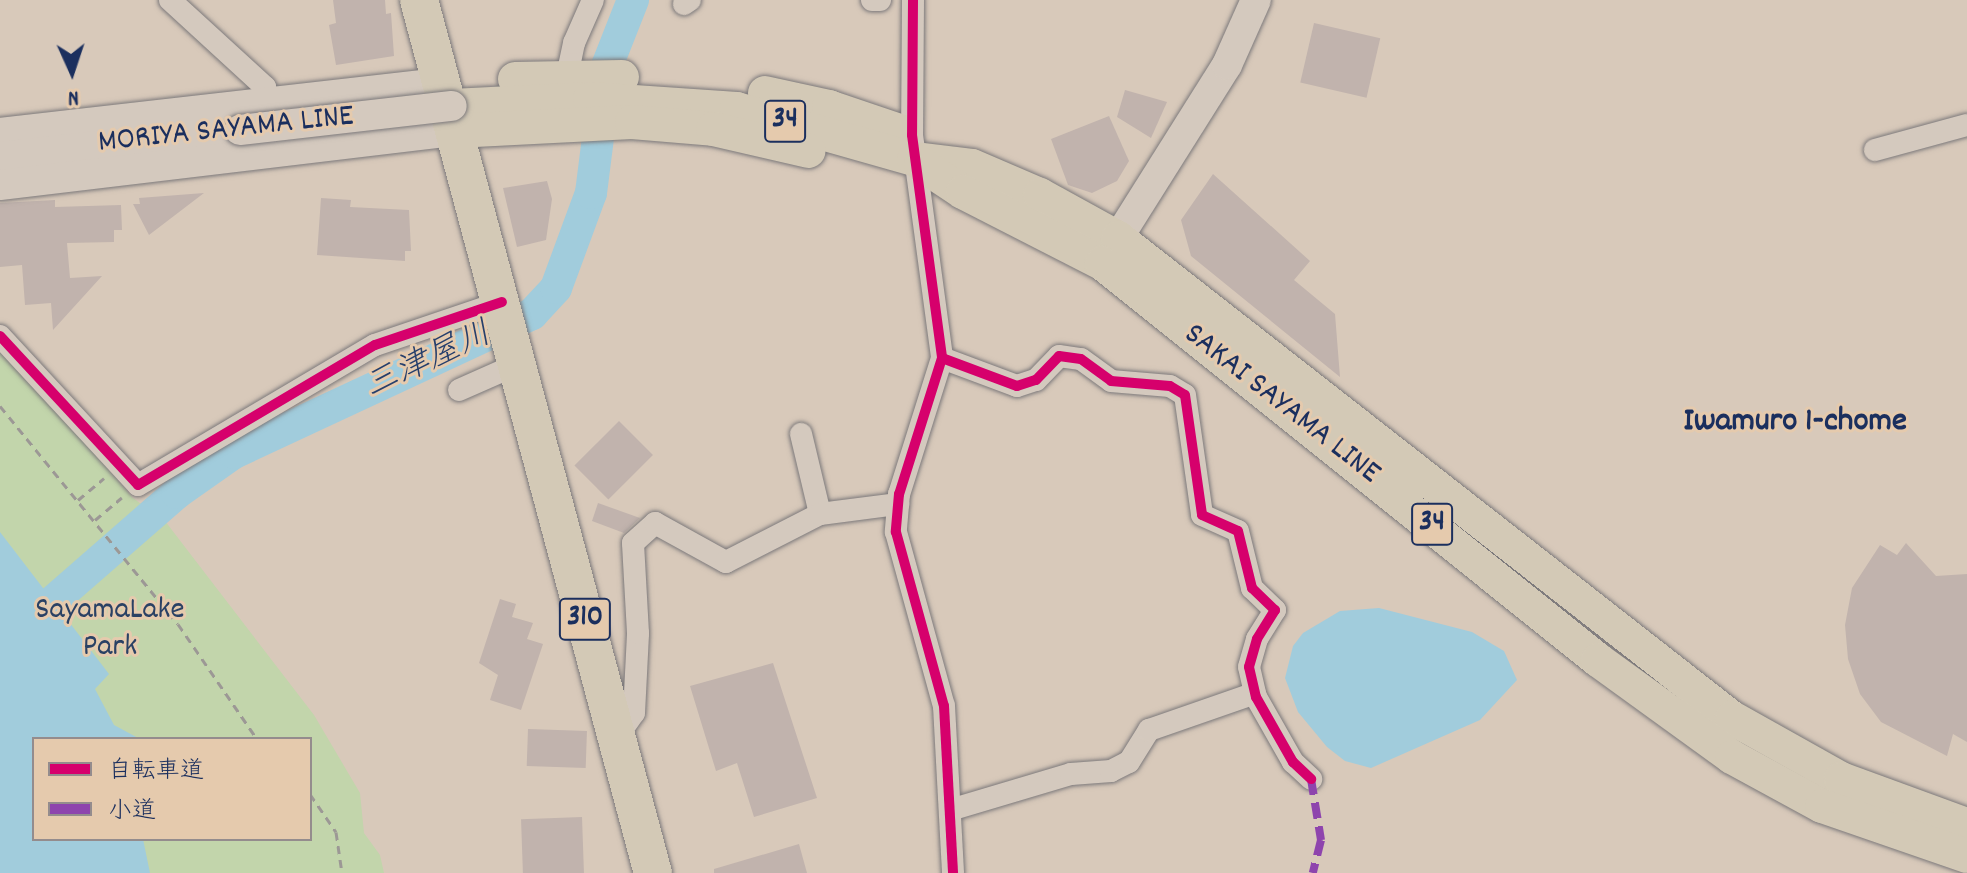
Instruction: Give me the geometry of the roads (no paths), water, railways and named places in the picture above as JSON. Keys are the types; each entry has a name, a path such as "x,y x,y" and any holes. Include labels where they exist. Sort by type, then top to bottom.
{"highway":[{"name":"310","path":"419,0 653,873"}],"main road":[{"path":"1110,250 1227,65 1256,0"},
{"path":"0,185 450,107 573,76 641,100"},
{"path":"0,133 268,104 450,107 571,123 641,100"},
{"name":"SAKAI SAYAMA LINE","path":"450,107 641,100 737,109 914,159 967,179 1040,195 1732,718 1841,779 1967,825"},
{"name":"MORIYA SAYAMA LINE","path":"0,157 450,107"},
{"name":"SAKAI SAYAMA LINE","path":"1110,250 1665,711 1732,757 1822,806 1967,856"}],"street":[{"path":"170,0 265,87 268,104"},
{"path":"573,76 574,43 593,0"},
{"path":"872,0 880,0"},
{"path":"913,0 914,159 942,358 898,504 896,532 944,706 953,873"},
{"path":"1875,150 1967,125"},
{"path":"0,336 138,485 375,345 503,305"},
{"path":"942,358 1017,386 1036,380 1059,356 1081,359 1111,381 1170,386 1185,395 1202,515 1238,531 1252,588 1275,610 1257,639 1249,667 1255,693 1293,762 1311,779"},
{"path":"459,390 518,364"},
{"path":"801,434 820,514"},
{"path":"617,737 634,713 638,633 633,543 655,523 726,562 820,514 898,504"},
{"path":"950,810 1071,774 1111,771 1129,762 1149,730 1255,693"}],"water":[{"path":"0,532 109,674 95,689 114,725 136,737 32,737 32,841 143,841 150,873 0,873"},
{"path":"1379,608 1472,632 1504,651 1517,680 1480,720 1371,768 1345,761 1327,747 1298,712 1285,678 1293,646 1303,633 1340,611"}],"waterway":[{"name":"三津屋川","path":"52,602 177,493 234,453 532,314 556,288 591,193 607,66 633,0"}],"district":[{"name":"Iwamuro 1-chome","path":"1795,423"}],"park label":[{"name":"SayamaLake Park","path":"110,630"}]}
